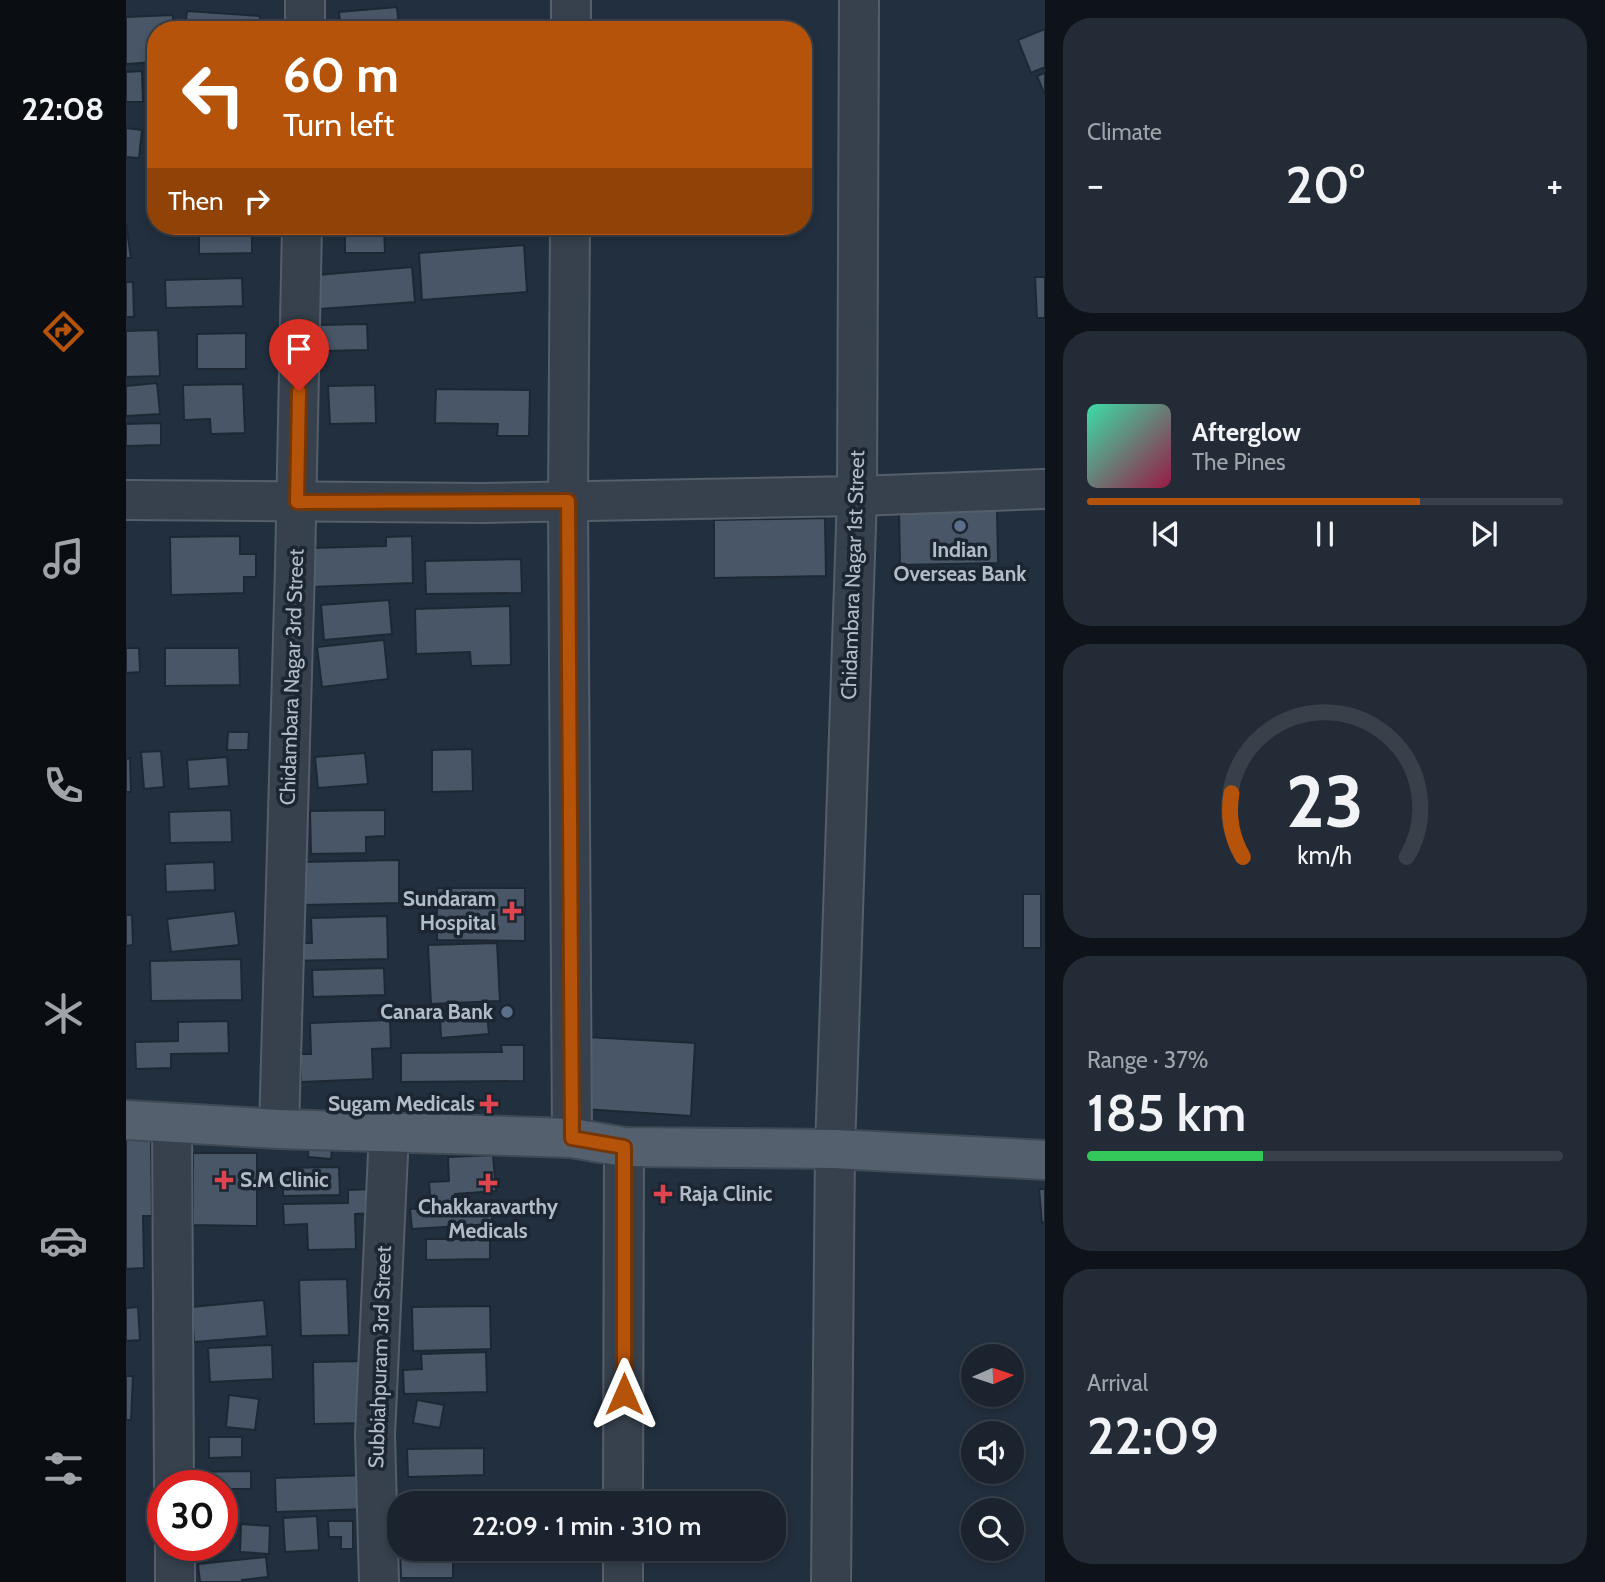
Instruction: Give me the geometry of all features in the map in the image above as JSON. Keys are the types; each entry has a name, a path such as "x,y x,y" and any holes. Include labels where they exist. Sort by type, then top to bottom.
{"main road":[{"path":"126,1120 279,1129 572,1138 624,1147 835,1149 1045,1160"}],"street":[{"path":"305,21 306,0"},
{"path":"571,0 571,21"},
{"name":"Chidambara Nagar 1st Street","path":"831,1582 835,1149 857,496 859,0"},
{"name":"Chidambara Nagar 3rd Street","path":"279,1129 302,235"},
{"path":"570,235 568,501 572,1138"},
{"path":"126,500 568,501 857,496 1045,489"},
{"path":"172,1123 174,1470"},
{"name":"Subbiahpuram 3rd Street","path":"379,1582 375,1435 389,1132"},
{"path":"623,1491 624,1147"},
{"path":"175,1561 175,1582"},
{"path":"623,1561 623,1582"}],"building":[{"path":"397,7 398,21 340,21 339,12"},
{"path":"187,11 260,16 260,21 186,21"},
{"path":"173,15 173,21 147,21 147,63 126,64 126,17"},
{"path":"1045,29 1045,67 1031,73 1018,40"},
{"path":"142,71 143,102 126,102 126,72"},
{"path":"1045,73 1045,93 1044,93 1037,76"},
{"path":"126,128 142,130 139,158 126,157"},
{"path":"126,224 131,258 126,258"},
{"path":"199,235 252,235 252,253 199,254"},
{"path":"345,235 384,235 385,253 345,253"},
{"path":"524,245 527,292 422,300 419,253"},
{"path":"412,267 415,302 320,309 317,275"},
{"path":"1035,277 1045,277 1045,318 1037,318"},
{"path":"242,278 243,306 166,308 165,280"},
{"path":"126,282 133,282 134,317 126,317"},
{"path":"367,324 368,350 320,351 320,325"},
{"path":"158,330 160,376 126,377 126,331"},
{"path":"246,333 246,369 197,369 197,334"},
{"path":"157,383 160,414 126,416 126,386"},
{"path":"243,384 245,433 211,434 210,419 184,420 183,385"},
{"path":"375,385 376,423 330,424 328,386"},
{"path":"436,389 530,390 529,436 497,436 498,424 435,423"},
{"path":"161,423 161,445 126,446 126,424"},
{"path":"997,507 998,563 900,565 899,510"},
{"path":"825,518 826,576 714,578 714,520"},
{"path":"240,536 240,554 256,554 256,577 244,577 244,593 171,595 170,537"},
{"path":"412,536 413,583 312,587 310,548 386,546 386,537"},
{"path":"521,559 522,593 426,594 425,561"},
{"path":"389,600 392,634 324,640 321,605"},
{"path":"510,606 511,665 471,666 470,652 416,654 415,609"},
{"path":"384,640 388,679 322,687 317,647"},
{"path":"126,648 139,648 140,672 126,673"},
{"path":"165,648 239,648 240,685 165,686"},
{"path":"228,732 249,732 248,750 227,750"},
{"path":"472,749 473,791 432,792 432,750"},
{"path":"161,751 164,787 144,789 141,752"},
{"path":"365,753 368,784 318,788 315,757"},
{"path":"227,757 229,786 189,789 187,760"},
{"path":"130,758 131,792 126,792 126,759"},
{"path":"231,810 232,842 170,843 169,812"},
{"path":"385,810 385,836 366,837 366,853 311,854 310,811"},
{"path":"399,860 399,903 303,905 303,862"},
{"path":"214,862 215,890 166,892 165,864"},
{"path":"437,888 525,888 525,941 437,940"},
{"path":"1023,894 1041,894 1041,948 1023,948"},
{"path":"235,911 239,945 171,952 167,919"},
{"path":"126,915 132,915 133,945 126,946"},
{"path":"387,916 388,959 291,961 290,943 312,943 311,918"},
{"path":"497,943 500,1001 431,1004 428,945"},
{"path":"241,959 242,1000 151,1001 150,961"},
{"path":"384,968 385,995 313,997 312,970"},
{"path":"487,1014 489,1034 441,1038 440,1018"},
{"path":"390,1020 391,1048 372,1049 373,1079 301,1082 300,1054 311,1054 310,1023"},
{"path":"228,1021 229,1053 171,1054 171,1068 136,1069 135,1042 178,1041 178,1022"},
{"path":"587,1037 695,1043 691,1116 583,1109"},
{"path":"501,1045 524,1045 524,1081 401,1082 401,1053 502,1052"},
{"path":"126,1137 151,1137 152,1216 143,1216 144,1268 126,1269"},
{"path":"309,1137 333,1139 331,1159 308,1157"},
{"path":"193,1153 257,1153 257,1226 193,1225"},
{"path":"493,1155 496,1191 455,1194 456,1204 491,1202 492,1224 412,1229 410,1209 431,1208 429,1182 449,1181 448,1157"},
{"path":"339,1167 340,1195 283,1196 283,1168"},
{"path":"375,1189 376,1213 355,1214 356,1249 308,1250 307,1224 284,1225 283,1204 348,1203 348,1190"},
{"path":"1039,1189 1045,1189 1045,1222 1042,1223"},
{"path":"426,1239 490,1239 490,1259 426,1260"},
{"path":"347,1279 349,1335 301,1336 299,1280"},
{"path":"264,1300 267,1336 194,1342 192,1307"},
{"path":"490,1306 491,1349 413,1351 412,1307"},
{"path":"138,1307 140,1340 126,1341 126,1308"},
{"path":"272,1345 273,1379 210,1382 208,1348"},
{"path":"486,1352 487,1392 404,1394 403,1370 422,1369 421,1354"},
{"path":"366,1361 368,1423 314,1424 313,1362"},
{"path":"126,1376 133,1376 131,1420 126,1420"},
{"path":"229,1395 259,1399 255,1430 226,1427"},
{"path":"417,1400 444,1405 440,1428 413,1423"},
{"path":"209,1437 242,1437 242,1457 209,1458"},
{"path":"484,1448 484,1475 408,1477 407,1449"},
{"path":"238,1471 251,1471 251,1489 238,1489"},
{"path":"368,1475 369,1509 276,1512 275,1478"},
{"path":"317,1516 319,1550 285,1552 283,1518"},
{"path":"328,1521 353,1521 353,1549 341,1549 341,1537 329,1537"},
{"path":"241,1524 270,1526 269,1554 240,1552"},
{"path":"266,1557 268,1577 242,1582 200,1582 198,1564"},
{"path":"400,1561 453,1561 453,1578 401,1578"}],"place":[{"name":"Indian Overseas Bank","path":"960,526"},
{"name":"Sundaram Hospital","path":"512,911"},
{"name":"Canara Bank","path":"507,1012"},
{"name":"Sugam Medicals","path":"489,1104"},
{"name":"S.M Clinic","path":"224,1180"},
{"name":"Chakkaravarthy Medicals","path":"488,1183"},
{"name":"Raja Clinic","path":"663,1194"}],"route":[{"path":"299,391 297,502 568,501 572,1138 624,1147 624,1394"}]}
